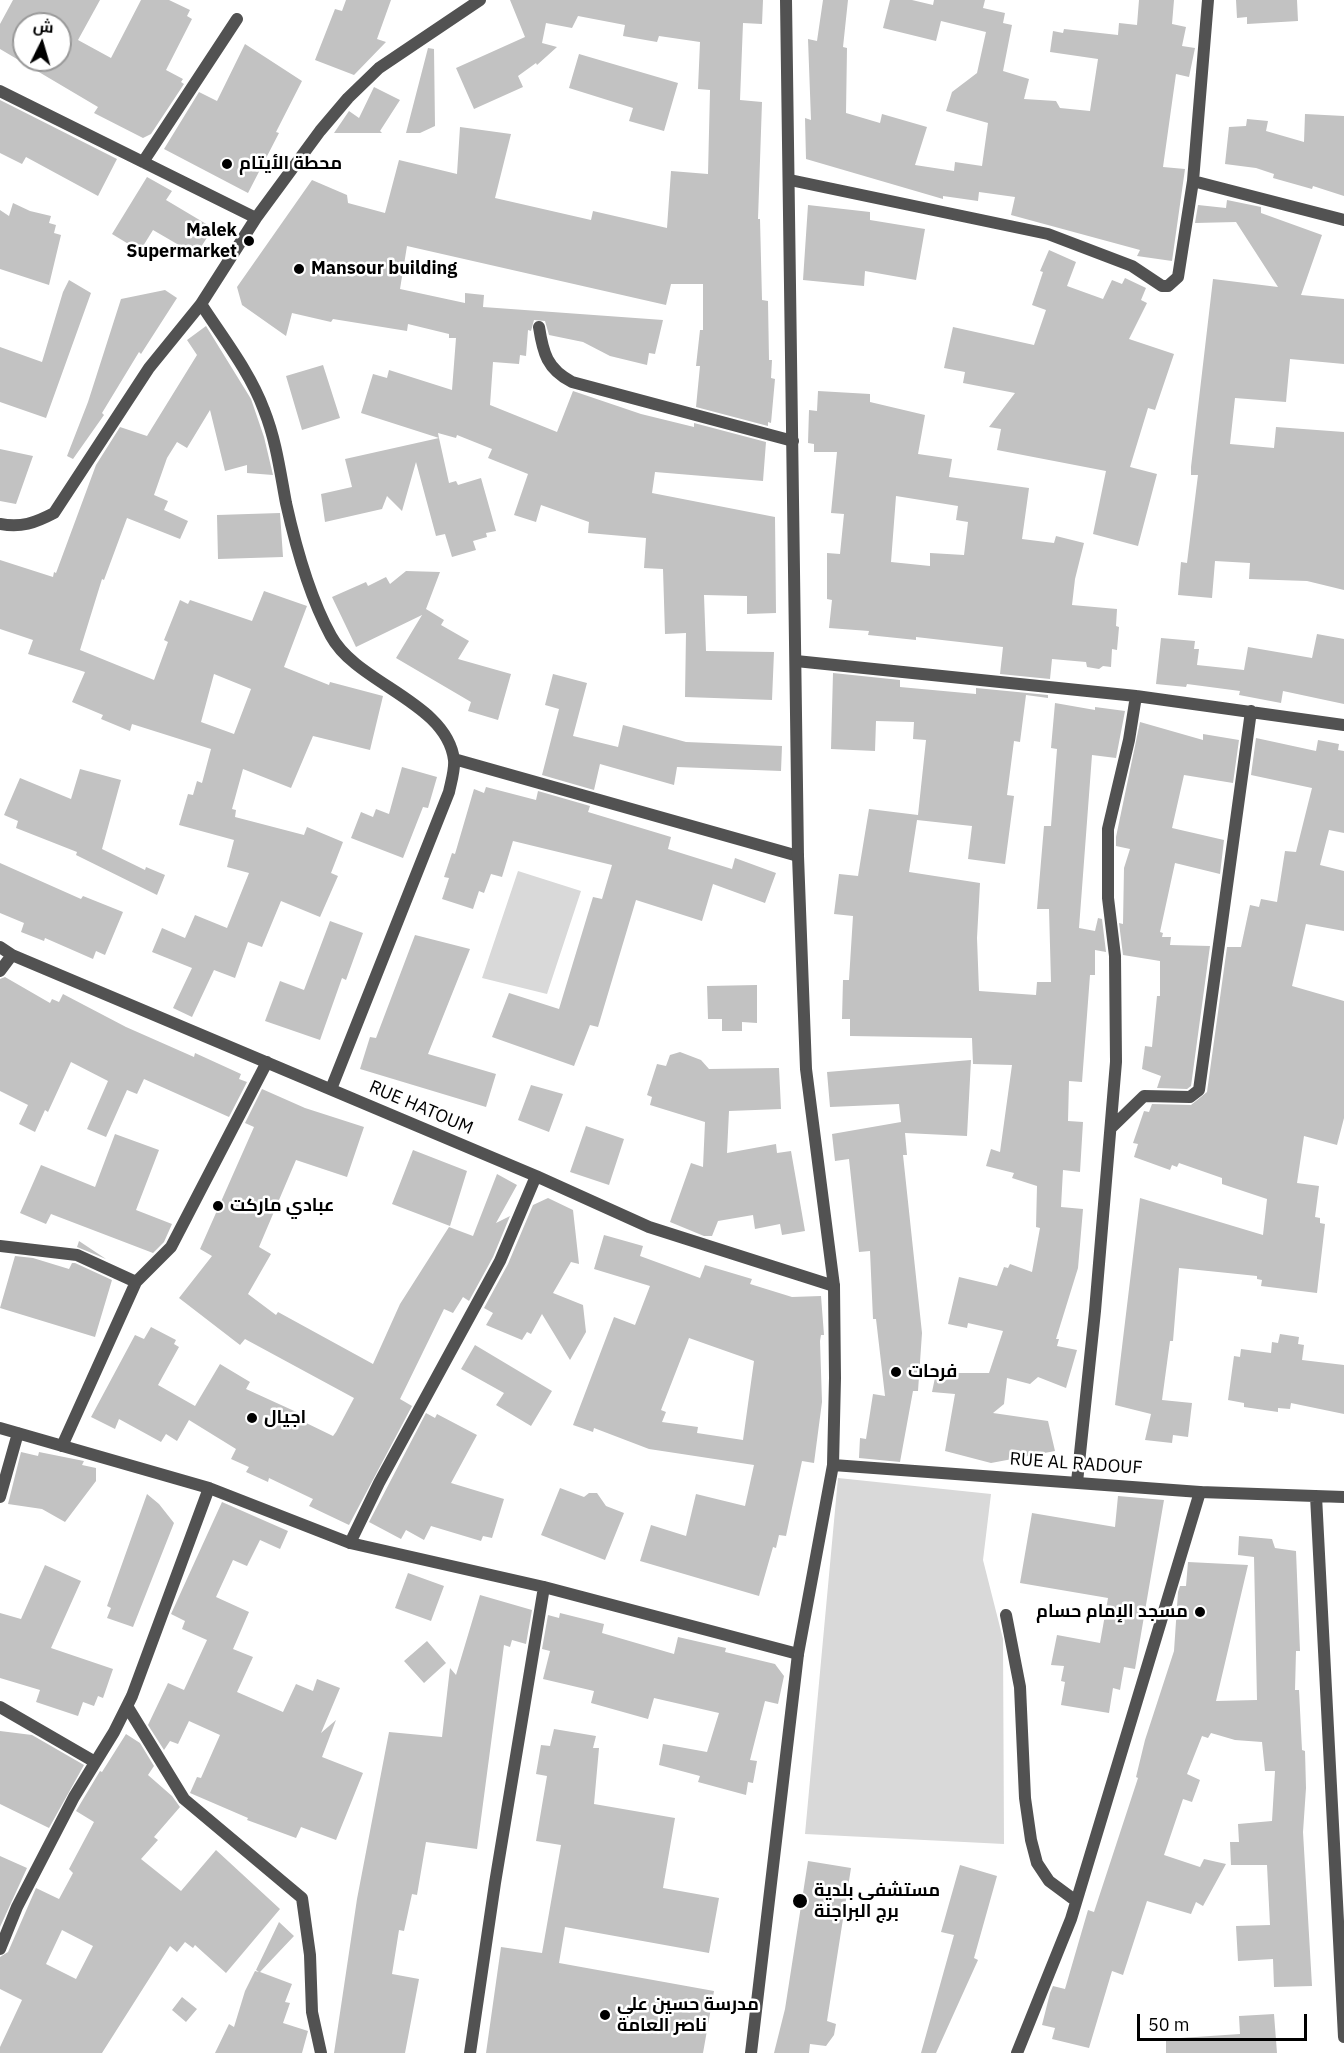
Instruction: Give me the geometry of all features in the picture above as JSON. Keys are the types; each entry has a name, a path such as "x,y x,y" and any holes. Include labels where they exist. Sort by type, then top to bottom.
{"street":[{"path":"0,524 17,527 36,523 54,513 149,368 201,304 256,218 348,98 379,68 480,0"},
{"path":"751,2053 798,1654 832,1465 834,1286 806,1070 798,856 786,0"},
{"path":"790,180 1048,234 1132,266 1162,286 1174,283 1178,277 1193,181 1208,0"},
{"path":"143,162 237,20"},
{"path":"0,91 256,218"},
{"path":"1193,181 1344,220"},
{"path":"201,304 254,388 264,410 279,457 286,503 321,618 335,643 352,660 430,718 444,736 454,759 449,792 331,1089"},
{"path":"539,327 543,351 549,364 557,374 572,382 793,441"},
{"path":"796,661 1136,696 1344,725"},
{"path":"1077,1482 1116,1062 1115,956 1108,898 1108,829 1129,740 1136,696"},
{"path":"1111,1128 1144,1096 1190,1097 1199,1090 1251,711"},
{"path":"454,759 798,856"},
{"name":"RUE HATOUM","path":"0,947 12,955 536,1176 650,1227 834,1286"},
{"path":"0,971 12,955"},
{"path":"62,1446 136,1282 171,1247 267,1062"},
{"path":"350,1543 379,1483 500,1261 536,1176"},
{"path":"0,1246 78,1255 136,1282"},
{"path":"0,1428 209,1488 350,1543 544,1587 798,1654"},
{"path":"0,1497 18,1433"},
{"name":"RUE AL RADOUF","path":"832,1465 1200,1492 1344,1497"},
{"path":"0,1948 17,1907 127,1706 164,1615 209,1488"},
{"path":"1017,2053 1076,1901 1200,1492"},
{"path":"1317,1496 1344,2037"},
{"path":"470,2053 495,1883 544,1587"},
{"path":"1006,1615 1020,1687 1025,1798 1031,1840 1037,1863 1049,1881 1076,1901"},
{"path":"127,1706 184,1799 302,1898 310,1955 312,2012 321,2053"},
{"path":"0,1707 95,1762"}],"shaded area":[{"path":"518,871 581,891 547,994 482,978"},
{"path":"838,1478 991,1494 983,1560 1003,1639 1004,1844 805,1834"}],"building":[{"path":"13,0 100,0 78,40 111,58 141,0 169,0 190,10 187,16 192,19 166,70 183,79 181,82 184,84 151,134 143,138 94,113 98,107 39,72 72,72 72,12 12,12 12,56 0,49 0,24"},
{"path":"346,0 391,0 377,39 386,42 354,75 315,60 335,9 342,11"},
{"path":"510,0 763,0 762,24 743,23 740,100 762,102 758,219 760,219 762,300 768,301 769,360 772,360 771,378 775,379 771,423 768,422 768,426 696,407 700,366 696,366 700,330 703,330 703,284 671,284 666,305 407,246 400,289 465,303 465,293 484,295 483,307 663,320 655,354 649,353 647,365 610,356 583,342 549,335 545,321 534,320 531,331 528,330 526,356 520,355 519,364 493,362 490,405 557,432 573,391 641,414 694,427 694,423 766,442 763,481 655,472 652,493 775,517 776,613 747,614 747,596 704,595 706,651 774,652 772,700 685,697 686,633 665,634 663,569 644,568 646,538 588,533 589,522 541,505 536,522 514,515 528,474 488,458 492,449 457,435 456,438 438,433 439,438 361,413 373,374 387,378 389,370 452,390 456,338 449,338 449,334 408,324 407,331 333,319 331,322 292,313 286,336 242,305 237,287 312,180 347,195 348,203 385,213 399,160 457,174 460,127 511,134 495,198 591,220 593,211 667,228 671,171 708,174 710,90 698,89 700,42 659,36 657,42 623,36 625,25 578,16 572,28 546,23 542,43 557,47 537,65 536,63 518,76 523,87 474,109 456,68 525,37"},
{"path":"823,0 848,0 843,47 847,48 846,113 880,123 882,114 927,127 915,165 954,171 955,162 982,166 988,123 946,111 952,92 977,73 986,32 941,21 936,41 883,28 890,0 912,0 933,5 934,0 985,0 983,8 1005,13 1003,23 1012,25 1003,71 1029,79 1024,99 1056,101 1060,108 1090,111 1098,59 1050,52 1053,31 1063,33 1064,29 1118,35 1119,23 1137,25 1139,0 1174,0 1172,24 1186,27 1182,46 1195,48 1189,77 1176,74 1163,167 1185,169 1172,261 1137,256 1140,250 1011,215 1015,197 979,192 978,201 943,196 943,199 806,159 805,118 811,120 808,39 817,41"},
{"path":"1236,0 1297,0 1298,21 1247,24 1247,17 1237,18"},
{"path":"245,44 302,81 276,132 279,133 248,193 164,149 199,92 217,101"},
{"path":"428,48 434,49 435,126 420,133 406,133"},
{"path":"579,54 678,83 664,131 629,121 633,108 569,88"},
{"path":"374,87 400,100 380,131 382,133 334,133 349,111 359,118"},
{"path":"0,100 117,159 98,196 26,157 22,164 0,153"},
{"path":"1305,114 1344,116 1344,196 1313,186 1312,189 1273,178 1274,174 1256,168 1225,164 1229,127 1246,126 1247,119 1268,121 1266,131 1304,142"},
{"path":"147,177 172,191 166,200 213,228 196,255 153,230 140,251 112,234"},
{"path":"1227,200 1261,207 1261,213 1322,235 1301,295 1344,299 1344,364 1290,359 1286,402 1235,398 1230,444 1274,448 1276,427 1344,432 1344,590 1307,581 1249,579 1250,563 1215,561 1212,598 1178,595 1181,562 1187,563 1198,475 1191,475 1191,467 1213,279 1278,287 1236,222 1195,223 1198,205 1226,208"},
{"path":"13,203 30,211 51,216 49,223 56,225 54,233 61,235 49,285 0,269 0,210 9,216"},
{"path":"808,205 870,212 870,220 925,229 916,280 865,271 864,286 803,280"},
{"path":"1049,250 1076,262 1067,286 1103,299 1112,280 1122,284 1125,278 1146,288 1141,300 1147,303 1129,339 1174,354 1155,410 1148,408 1130,467 1157,474 1138,546 1093,534 1106,471 997,450 1001,429 989,427 1015,393 963,383 965,372 944,368 953,327 1034,345 1046,310 1032,305 1043,272 1040,271"},
{"path":"69,280 91,293 46,418 0,402 0,347 42,362 63,292"},
{"path":"165,290 177,298 141,354 139,352 102,413 104,415 73,459 67,456 88,402 121,299"},
{"path":"206,326 251,399 264,437 273,475 247,473 247,465 225,471 210,410 187,448 177,442 167,458 154,495 168,501 164,510 188,521 180,539 127,518 104,580 102,579 80,650 154,680 168,642 164,640 180,600 188,604 190,600 252,621 264,591 307,606 284,667 329,685 330,682 383,696 370,750 313,736 291,788 243,769 232,809 236,810 235,817 304,835 307,827 343,842 331,873 338,876 320,917 281,901 262,947 248,942 235,978 214,970 192,1017 173,1008 192,968 152,952 162,928 185,938 195,915 227,928 249,873 227,867 234,840 179,825 188,794 193,795 197,781 202,783 211,749 132,724 130,731 101,719 103,715 72,702 85,672 28,654 33,640 0,629 0,560 53,577 96,465 120,427 147,436 197,355 187,340","holes":["214,674 251,689 234,734 201,722"]},
{"path":"323,365 340,418 302,430 286,376"},
{"path":"818,391 870,394 870,402 925,415 918,454 952,459 949,477 1029,488 1022,539 1054,543 1056,536 1084,543 1075,579 1072,605 1117,609 1116,626 1119,627 1117,650 1112,649 1111,667 1103,666 1099,669 1087,667 1086,662 1052,659 1050,679 1000,674 1003,647 916,637 916,640 868,635 869,631 829,628 832,600 827,599 827,553 840,554 844,514 831,513 837,452 814,452 814,444 808,443 809,410 817,411","holes":["896,496 958,506 956,520 968,522 964,555 930,553 930,566 891,562"]},
{"path":"439,438 449,483 456,481 458,485 481,478 496,531 486,533 487,537 473,541 476,550 452,557 445,534 436,536 416,462 402,511 387,496 382,509 325,522 321,494 352,487 345,459"},
{"path":"0,449 33,456 16,504 0,501"},
{"path":"280,513 283,557 218,559 217,515"},
{"path":"406,571 440,572 426,609 444,620 441,625 469,641 458,659 511,674 498,720 468,711 471,702 396,658 422,615 356,647 332,597 366,582 368,586 386,577 390,584"},
{"path":"1317,634 1344,639 1344,704 1283,691 1281,703 1239,695 1240,691 1187,684 1186,687 1156,684 1161,638 1195,641 1194,649 1199,649 1197,665 1244,670 1248,647 1312,658"},
{"path":"833,673 900,680 900,687 976,694 976,688 1048,695 1048,698 1026,695 1020,742 1014,741 1007,795 1014,796 1005,864 968,859 972,826 917,820 909,872 980,883 977,938 979,991 1036,995 1037,982 1051,982 1049,909 1037,909 1044,826 1051,826 1057,749 1051,748 1055,703 1095,710 1095,707 1125,711 1116,758 1092,755 1079,928 1095,931 1098,918 1102,919 1106,952 1095,950 1095,975 1090,975 1082,1082 1069,1081 1068,1121 1083,1122 1080,1172 1063,1170 1061,1207 1083,1209 1078,1268 1056,1339 1059,1339 1057,1346 1077,1350 1066,1388 1038,1377 1030,1384 1007,1378 1004,1404 993,1413 1048,1421 1055,1451 991,1463 945,1451 955,1394 932,1392 936,1373 989,1373 1003,1331 968,1323 967,1328 948,1324 959,1277 997,1286 1004,1267 1008,1268 1010,1264 1032,1272 1040,1228 1036,1227 1037,1186 1012,1178 1014,1173 986,1166 991,1149 1000,1152 1012,1065 973,1064 972,1038 850,1036 850,1019 842,1019 843,980 849,980 853,916 834,914 839,874 858,876 869,809 918,815 926,740 913,739 914,722 876,721 875,751 831,749"},
{"path":"553,674 587,683 573,736 618,747 623,725 686,742 782,746 781,771 677,767 674,785 600,764 594,790 542,775 559,709 545,705"},
{"path":"1140,722 1203,740 1203,734 1239,740 1233,783 1184,775 1172,828 1224,840 1220,874 1175,863 1160,932 1163,933 1162,937 1171,937 1170,945 1210,946 1191,1086 1187,1089 1157,1088 1161,1076 1142,1069 1145,1046 1152,1047 1157,996 1160,996 1160,961 1123,955 1119,923 1123,924 1124,868 1130,849 1116,846 1116,837"},
{"path":"1256,738 1316,751 1318,740 1339,744 1338,750 1344,751 1344,833 1329,830 1320,865 1344,871 1344,931 1306,924 1292,986 1344,1001 1344,1118 1337,1145 1304,1136 1297,1183 1319,1186 1315,1217 1320,1218 1320,1223 1325,1224 1317,1293 1261,1286 1262,1280 1257,1279 1257,1276 1179,1268 1173,1341 1170,1341 1162,1400 1192,1403 1188,1437 1173,1435 1172,1443 1145,1440 1151,1414 1115,1405 1140,1198 1263,1235 1267,1199 1222,1184 1222,1178 1179,1163 1177,1167 1172,1165 1170,1170 1134,1157 1138,1144 1133,1143 1144,1111 1149,1112 1152,1104 1191,1105 1207,1092 1227,947 1241,947 1250,905 1259,907 1261,899 1277,902 1285,851 1296,852 1312,788 1251,775"},
{"path":"402,767 437,777 428,808 423,807 403,858 351,838 361,812 373,817 376,809 389,814"},
{"path":"80,769 121,780 102,849 145,870 146,867 165,875 157,895 76,855 77,852 16,828 18,821 4,815 20,778 71,799"},
{"path":"486,787 536,800 538,791 590,806 588,812 671,837 668,849 732,869 735,858 776,873 765,903 713,884 702,921 636,900 598,1027 590,1025 574,1066 492,1037 509,993 559,1009 593,897 602,899 612,865 513,841 502,877 491,874 484,893 479,891 473,909 442,899 449,878 444,877 452,853 455,854 474,789 484,793"},
{"path":"0,863 81,899 83,896 123,912 105,955 96,951 93,959 45,938 44,941 21,932 24,923 0,913"},
{"path":"330,921 363,933 346,980 342,978 320,1040 265,1021 280,981 304,990"},
{"path":"415,935 470,949 428,1054 496,1074 486,1107 360,1069 370,1037 376,1038"},
{"path":"5,977 50,1003 52,999 59,1002 63,994 126,1027 194,1057 195,1053 241,1074 239,1079 247,1082 229,1117 144,1079 137,1094 127,1090 106,1137 87,1129 108,1081 71,1062 48,1112 45,1110 35,1132 19,1124 28,1105 0,1091 0,979"},
{"path":"757,985 757,1023 742,1022 742,1031 722,1031 722,1019 708,1019 707,986"},
{"path":"680,1052 701,1060 709,1069 779,1068 781,1109 729,1111 727,1153 776,1144 777,1153 791,1151 805,1231 782,1235 780,1224 755,1229 753,1215 718,1221 712,1236 704,1236 670,1222 691,1163 703,1167 705,1122 650,1105 652,1097 647,1095 657,1064 666,1066 670,1055"},
{"path":"971,1060 967,1136 905,1133 907,1155 903,1155 922,1333 918,1391 913,1391 900,1462 859,1458 860,1438 866,1439 873,1394 885,1396 876,1319 873,1319 870,1251 859,1252 849,1159 835,1161 832,1134 901,1122 899,1104 830,1107 827,1072"},
{"path":"531,1085 563,1094 549,1132 518,1120"},
{"path":"262,1089 305,1108 364,1127 347,1177 296,1160 259,1247 271,1254 248,1294 276,1315 278,1312 373,1364 400,1304 449,1227 473,1236 497,1174 517,1185 496,1223 510,1216 493,1257 469,1301 463,1297 453,1313 444,1309 400,1399 412,1406 349,1525 309,1506 313,1499 269,1478 268,1482 246,1472 249,1467 231,1459 236,1449 189,1420 177,1441 166,1434 161,1442 119,1419 115,1429 91,1417 135,1335 144,1339 151,1327 176,1340 174,1344 179,1347 158,1385 195,1406 220,1364 250,1382 246,1389 303,1415 300,1420 333,1436 354,1398 245,1339 240,1345 179,1298 212,1256 200,1249 254,1127 245,1123"},
{"path":"586,1126 624,1139 609,1185 570,1172"},
{"path":"115,1134 159,1150 136,1210 172,1224 164,1242 153,1253 51,1214 46,1224 20,1213 41,1165 95,1187"},
{"path":"413,1150 467,1171 450,1226 392,1204"},
{"path":"548,1198 573,1210 579,1264 571,1262 553,1293 583,1305 586,1332 570,1360 542,1314 531,1334 527,1332 522,1340 486,1325 493,1313 484,1308 508,1264 533,1205"},
{"path":"604,1235 643,1246 640,1256 700,1278 705,1265 752,1279 750,1284 792,1297 821,1296 824,1335 821,1335 820,1341 822,1402 814,1463 802,1461 786,1536 779,1535 776,1548 773,1547 759,1596 640,1561 651,1525 686,1536 696,1494 745,1506 754,1465 649,1449 594,1428 593,1432 573,1425 614,1317 635,1325 650,1286 594,1269","holes":["689,1338 754,1361 743,1440 697,1433 698,1427 662,1422 666,1412 661,1410"]},
{"path":"79,1241 106,1259 77,1247"},
{"path":"15,1256 33,1258 69,1269 72,1263 75,1263 112,1280 95,1337 0,1308"},
{"path":"1280,1334 1299,1337 1298,1344 1304,1345 1302,1360 1344,1365 1344,1414 1291,1403 1290,1409 1278,1408 1278,1412 1244,1407 1244,1403 1228,1400 1234,1356 1240,1357 1241,1349 1271,1353 1272,1342 1278,1343"},
{"path":"475,1345 552,1391 531,1426 496,1405 504,1393 461,1369"},
{"path":"426,1413 435,1418 437,1414 477,1435 451,1483 504,1499 492,1538 483,1536 481,1541 431,1526 424,1540 406,1530 401,1539 369,1522"},
{"path":"21,1452 38,1456 39,1452 84,1461 82,1465 96,1468 96,1481 65,1522 42,1509 8,1504"},
{"path":"560,1488 584,1497 589,1493 597,1493 606,1506 624,1513 605,1560 541,1535"},
{"path":"147,1494 159,1504 174,1523 133,1627 107,1618 111,1608 107,1606"},
{"path":"1118,1496 1164,1500 1135,1669 1124,1667 1120,1690 1113,1688 1109,1713 1061,1705 1065,1682 1061,1681 1064,1666 1051,1665 1057,1635 1100,1643 1108,1598 1020,1583 1032,1513 1115,1527"},
{"path":"222,1502 288,1531 280,1549 260,1540 247,1566 233,1560 216,1597 249,1612 233,1649 253,1657 237,1692 283,1712 296,1684 313,1691 317,1679 340,1688 321,1733 336,1720 322,1757 363,1773 336,1840 301,1827 296,1838 247,1820 248,1818 190,1793 197,1777 201,1778 220,1735 189,1721 178,1744 170,1741 164,1750 148,1725 168,1683 184,1690 207,1640 182,1629 185,1621 171,1614"},
{"path":"1239,1536 1272,1539 1275,1548 1296,1551 1300,1651 1296,1651 1295,1690 1299,1690 1302,1750 1305,1751 1306,1788 1303,1832 1312,1986 1274,1987 1273,1959 1238,1961 1236,1926 1270,1925 1267,1865 1231,1865 1230,1842 1239,1842 1238,1824 1272,1821 1275,1771 1265,1771 1262,1742 1235,1740 1211,1733 1208,1738 1202,1736 1187,1774 1200,1780 1192,1802 1183,1799 1164,1855 1200,1867 1204,1859 1226,1864 1203,1906 1196,1902 1191,1914 1147,1901 1123,1975 1112,1971 1089,2048 1052,2039 1055,2028 1042,2025 1050,1993 1053,1986 1065,1989 1088,1910 1094,1912 1138,1778 1136,1777 1145,1740 1174,1651 1178,1592 1180,1586 1186,1586 1188,1562 1248,1565 1216,1701 1257,1700 1254,1557 1238,1555"},
{"path":"45,1565 81,1581 51,1648 113,1669 103,1698 98,1696 94,1706 83,1702 78,1716 36,1702 40,1690 0,1678 0,1613 21,1619"},
{"path":"408,1573 444,1586 431,1621 395,1608"},
{"path":"480,1595 532,1610 526,1644 512,1640 510,1647 504,1645 477,1849 426,1842 417,1895 412,1894 404,1931 399,1930 392,1974 419,1979 405,2053 334,2053 357,1899 389,1732 442,1737 450,1668 456,1675"},
{"path":"560,1613 604,1624 602,1633 674,1654 678,1637 726,1648 725,1652 775,1664 784,1676 778,1704 765,1701 750,1760 757,1761 753,1783 748,1782 746,1795 698,1782 700,1776 659,1765 663,1744 707,1752 719,1713 654,1698 648,1719 591,1703 594,1691 543,1679 550,1651 542,1649 548,1615 559,1618"},
{"path":"427,1641 446,1663 424,1683 404,1661"},
{"path":"554,1729 596,1736 593,1748 599,1748 594,1804 675,1818 663,1888 719,1898 709,1953 565,1927 559,1963 714,1991 703,2053 486,2053 501,1947 542,1953 561,1845 536,1841 547,1776 536,1774 541,1745 550,1746"},
{"path":"0,1731 32,1735 84,1765 49,1828 0,1804"},
{"path":"126,1734 140,1743 154,1766 148,1775 172,1796 180,1807 154,1837 158,1840 141,1859 181,1891 216,1850 280,1909 226,1973 195,1945 193,1948 185,1942 177,1952 170,1946 102,2053 0,2053 0,2047 22,2000 0,1989 0,1957 8,1952 36,1888 59,1899 73,1873 69,1869 94,1822 76,1811 100,1771 102,1772","holes":["62,1930 93,1946 76,1979 46,1964"]},
{"path":"0,1856 27,1868 0,1927"},
{"path":"808,1861 851,1868 827,2021 836,2024 834,2035 826,2046 810,2044 809,2053 774,2053 785,2009"},
{"path":"960,1865 997,1876 974,1958 978,1960 936,2053 921,2053 954,1935 941,1932"},
{"path":"279,1922 294,1936 260,1972 292,1984 285,2002 290,2003 283,2023 308,2031 302,2053 215,2053 229,2024 234,2027 245,1991 255,1971 259,1972 256,1970"},
{"path":"182,1997 197,2009 186,2022 172,2010"},
{"path":"1274,2014 1277,2053 1166,2053 1166,2039 1240,2034 1239,2016"}],"place":[{"name":"محطة الأيتام","path":"227,164"},
{"name":"Malek Supermarket","path":"249,241"},
{"name":"Mansour building","path":"299,269"},
{"name":"عبادي ماركت","path":"218,1206"},
{"name":"فرحات","path":"896,1372"},
{"name":"اجيال","path":"252,1418"},
{"name":"مسجد الإمام حسام","path":"1200,1612"},
{"name":"مستشفی بلدیة برج البراجنة","path":"800,1901"},
{"name":"مدرسة حسين علي ناصر العامة","path":"605,2015"}]}
